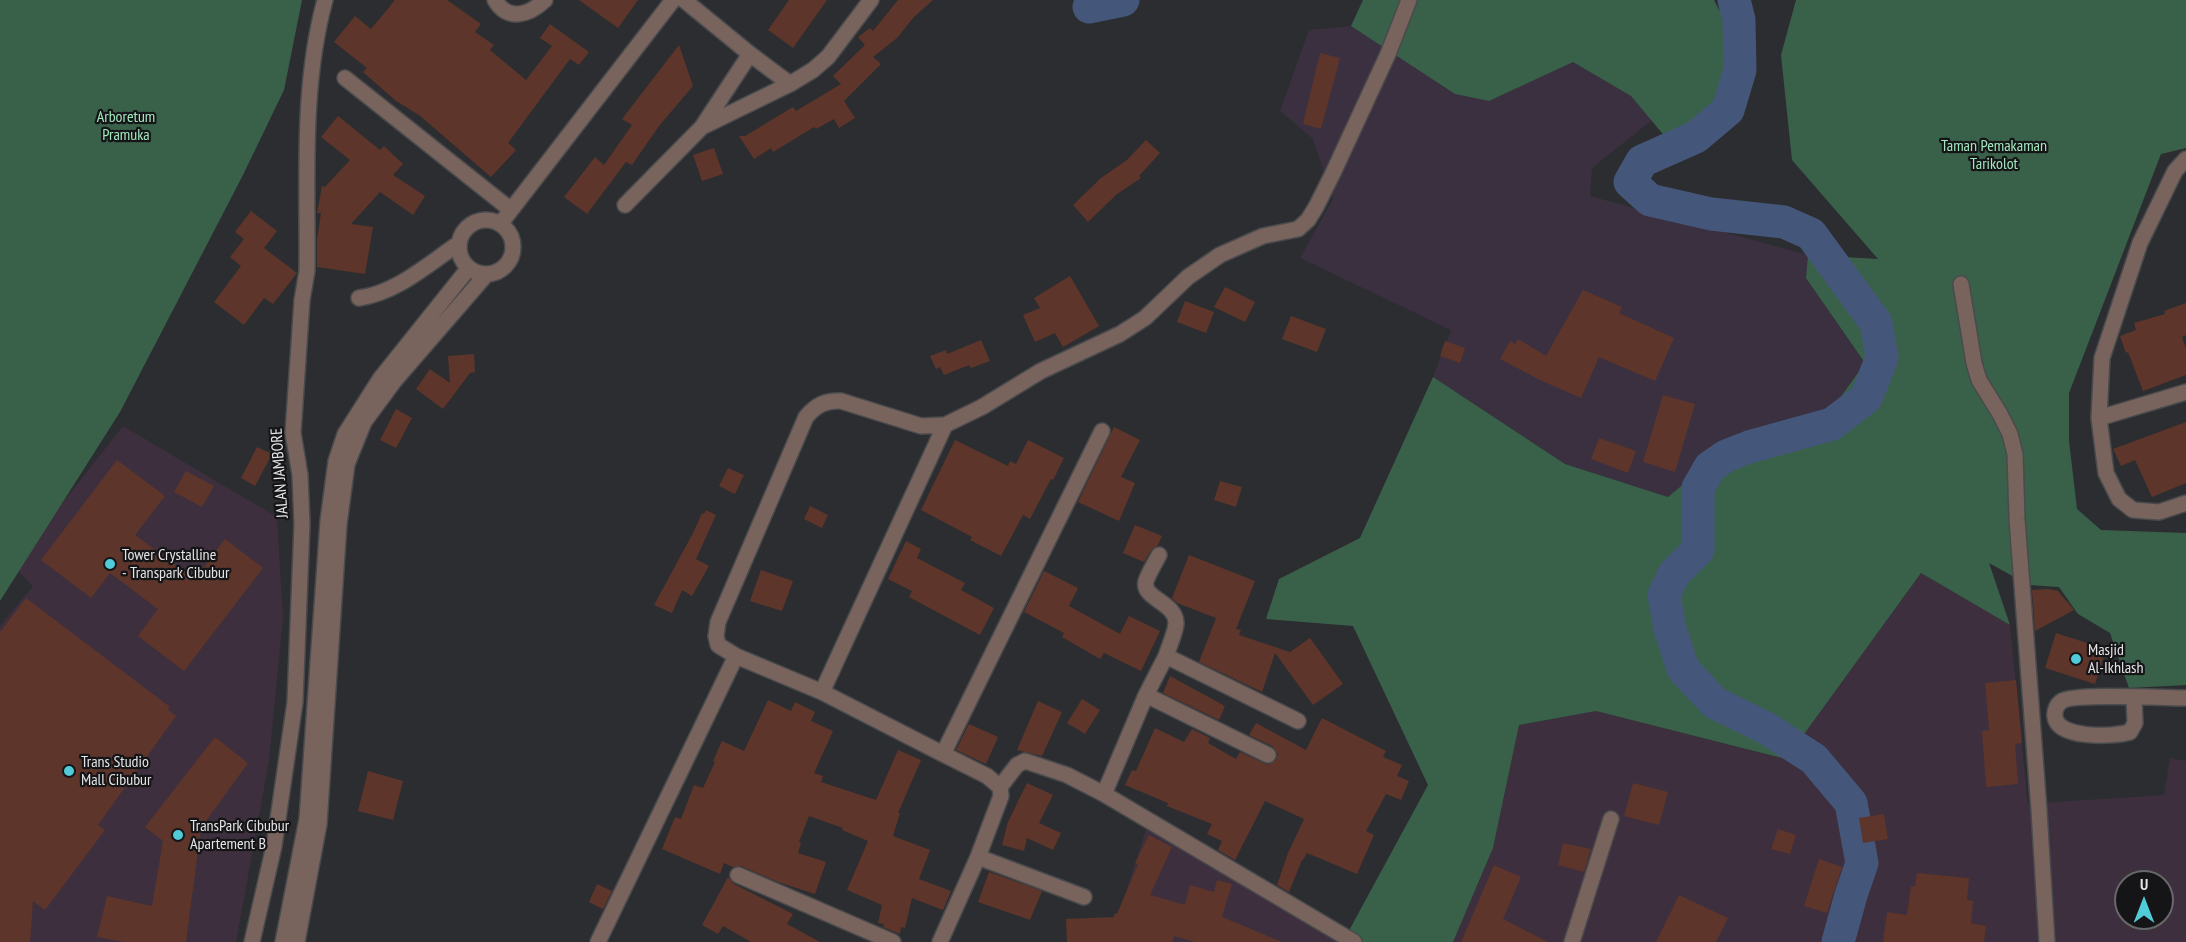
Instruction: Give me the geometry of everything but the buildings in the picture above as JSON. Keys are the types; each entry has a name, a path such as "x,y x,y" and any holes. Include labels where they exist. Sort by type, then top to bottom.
{"street":[{"name":"JALAN JAMBORE","path":"252,942 271,863 294,702 302,524 300,475 293,433 306,271 310,78 319,21 325,0"},
{"path":"495,0 503,11 513,15 525,14 545,0"},
{"path":"501,223 673,0"},
{"path":"684,0 790,84"},
{"path":"702,127 790,84 828,57 872,0"},
{"path":"1000,787 987,776 822,692 736,657 716,641 718,622 806,417 813,409 830,401 841,401 921,426 945,425 1041,371 1120,334 1145,318 1188,277 1220,255 1263,236 1298,229 1308,220 1333,173 1388,54 1409,0"},
{"path":"625,205 702,127 750,54"},
{"path":"345,78 511,210"},
{"path":"2186,159 2175,171 2140,243 2102,358 2099,418 2106,473 2119,499 2133,510 2159,512 2186,502"},
{"path":"297,942 318,824 339,524 347,464 364,422 395,380 485,276 502,270 513,255 512,237 501,223 487,219 473,222 462,231 458,244 459,258 468,269 485,276"},
{"path":"359,298 376,296 390,290 458,244"},
{"path":"283,942 308,819 328,521 336,461 345,435 380,379 468,269"},
{"path":"1961,284 1979,380 2010,434 2015,454 2017,519 2047,942"},
{"path":"2099,418 2186,392"},
{"path":"822,692 945,425"},
{"path":"943,754 1102,431"},
{"path":"1104,794 1146,695 1166,656 1176,626 1171,609 1147,592 1145,587 1159,555"},
{"path":"1166,656 1298,721"},
{"path":"598,942 736,657"},
{"path":"1146,695 1268,755"},
{"path":"2134,697 2135,723 2130,732 2110,735 2077,733 2063,730 2057,724 2055,711 2064,700 2074,697 2134,697 2186,698"},
{"path":"940,942 1000,803 1000,787 1017,765 1025,761 1067,776 1104,794 1354,942"},
{"path":"1572,942 1611,819"},
{"path":"978,857 1084,897"},
{"path":"738,875 894,942"}],"shaded area":[{"path":"1351,26 1455,94 1489,101 1573,61 1631,96 1652,120 1592,168 1590,196 1808,255 1806,278 1865,363 1822,423 1737,439 1668,497 1565,464 1433,377 1451,330 1300,258 1333,199 1313,139 1280,111 1309,30"},
{"path":"123,426 277,517 283,617 269,761 236,942 0,942 0,626 33,586 13,566"},
{"path":"1921,573 2010,625 2028,805 2164,795 2170,758 2186,761 2186,942 1453,942 1493,848 1519,725 1596,711 1786,759"},
{"path":"1151,814 1351,942 1110,942"}],"green space":[{"name":"Arboretum Pramuka","path":"0,0 302,0 284,90 243,175 120,412 0,601"},
{"path":"1363,0 1714,0 1734,39 1722,116 1667,139 1631,96 1573,62 1489,101 1455,94 1351,26"},
{"name":"Taman Pemakaman Tarikolot","path":"1796,0 2186,0 2186,148 2161,154 2069,393 2069,441 2077,509 2101,530 2186,533 2186,685 2129,688 2110,633 2078,614 2059,587 2029,585 1989,563 2010,625 1921,573 1786,759 1596,711 1519,725 1493,848 1453,942 1351,942 1345,938 1428,785 1353,626 1266,619 1279,579 1360,538 1433,377 1565,464 1668,497 1737,439 1822,423 1865,363 1806,278 1808,255 1878,259 1792,160 1781,55"}],"waterway":[{"path":"1089,7 1123,0"},
{"path":"1734,0 1739,20 1740,70 1728,110 1696,137 1642,161 1630,182 1650,200 1711,214 1784,222 1811,234 1876,323 1882,358 1866,398 1832,424 1749,447 1726,456 1710,467 1698,488 1698,550 1674,574 1664,595 1670,629 1683,669 1715,703 1766,728 1814,759 1851,803 1862,863 1838,942"}],"place":[{"name":"Tower Crystalline - Transpark Cibubur","path":"110,564"},
{"name":"Masjid Al-Ikhlash","path":"2076,659"},
{"name":"Trans Studio Mall Cibubur","path":"69,771"},
{"name":"TransPark Cibubur Apartement B","path":"178,835"}]}
